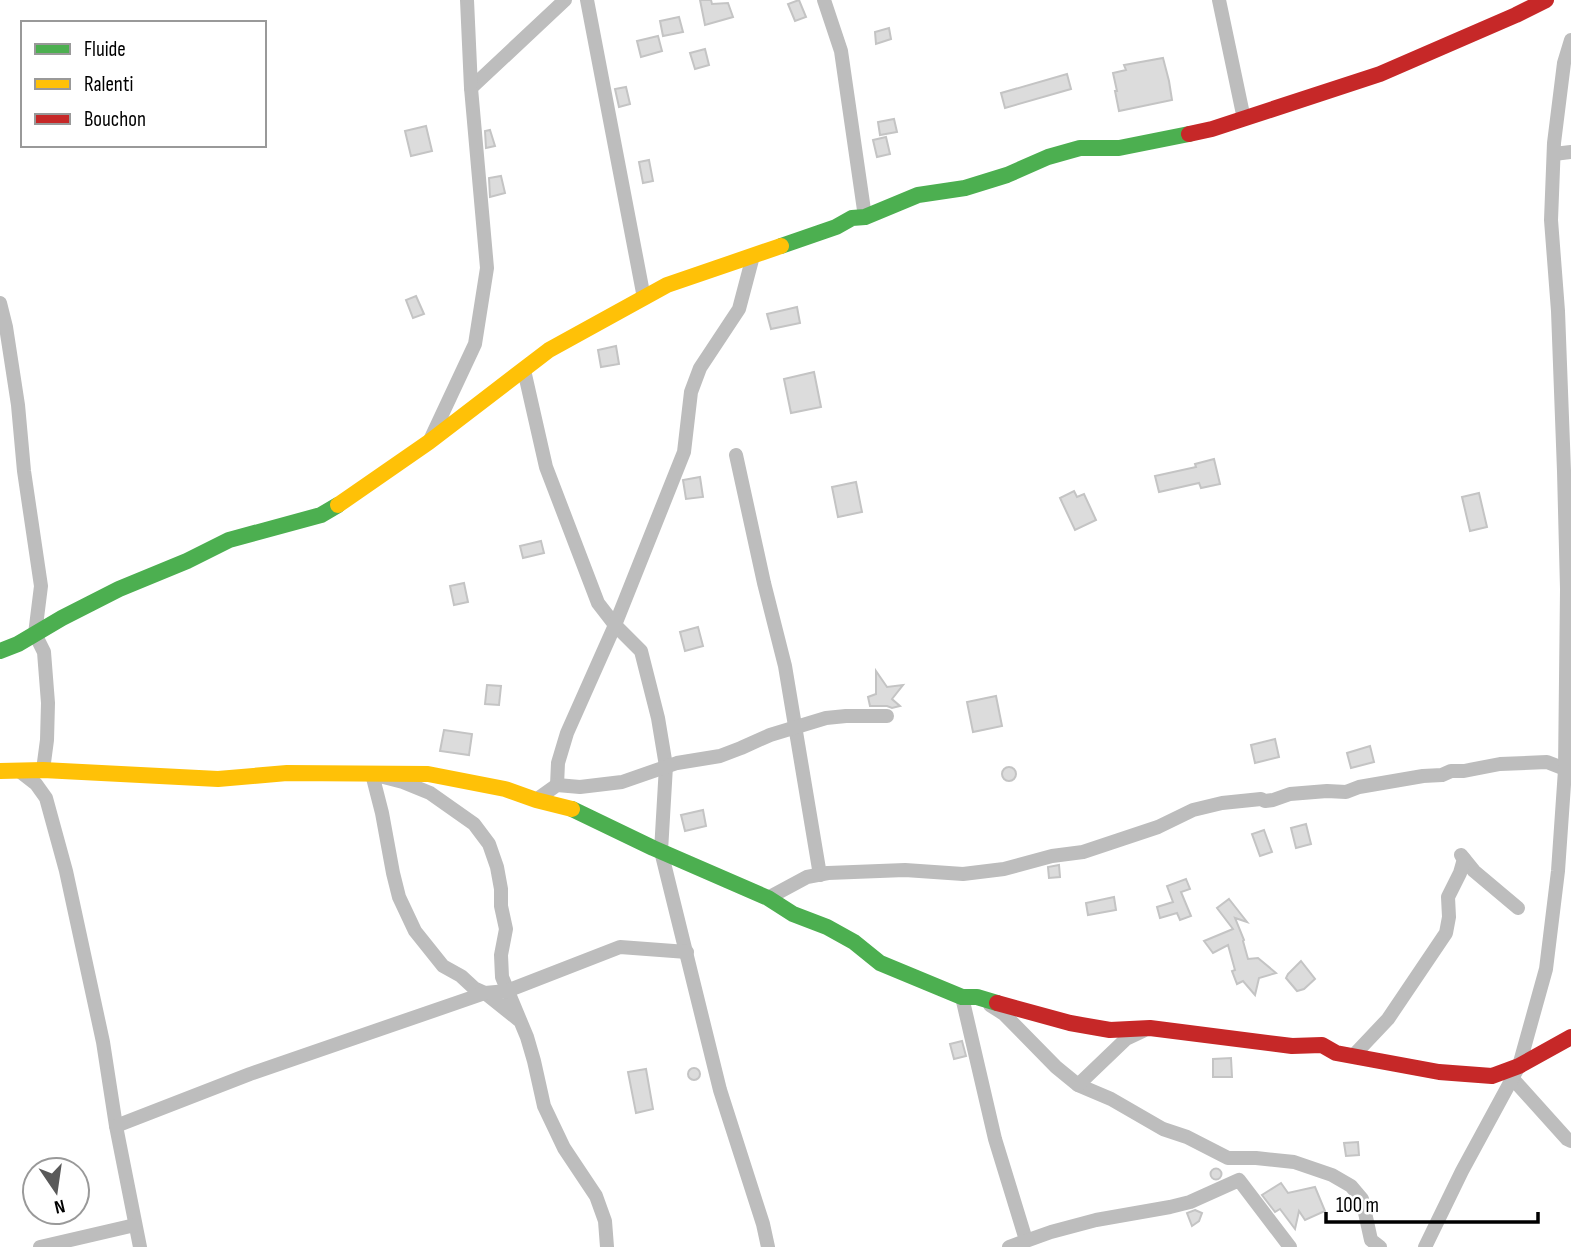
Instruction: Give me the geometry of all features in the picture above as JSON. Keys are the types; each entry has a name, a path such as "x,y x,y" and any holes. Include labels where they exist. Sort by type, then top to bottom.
{"street":[{"path":"429,442 475,344 486,268 471,88 467,0"},
{"path":"471,88 565,0"},
{"path":"587,0 644,298"},
{"path":"824,0 841,51 865,217"},
{"path":"1219,0 1244,119"},
{"path":"0,651 18,644 119,589 229,540 321,515 429,442 549,350 667,285 836,227 852,218 865,217 918,195 965,188 1007,175 1048,157 1080,148 1119,148 1212,129 1244,119 1380,74 1546,0"},
{"path":"1425,1247 1515,1072 1546,969 1566,822 1569,586 1558,311 1551,220 1554,154 1564,63 1571,40"},
{"path":"1554,154 1571,152"},
{"path":"556,785 558,763 567,733 615,625 684,452 691,392 700,368 739,309 753,256"},
{"path":"0,303 18,405 24,471 41,586 35,634 44,652 48,703 43,771"},
{"path":"524,370 547,467 598,603 640,651 658,718 666,766 660,851 720,1090 768,1247"},
{"path":"736,455 785,666 821,875"},
{"path":"536,800 556,785 580,787 640,777 666,766 720,755 770,735 826,718 887,716"},
{"path":"768,898 807,877 821,875 905,870 963,874 1004,869 1052,856 1083,852 1158,827 1193,810 1222,803 1273,800 1290,794 1346,792 1359,787 1500,764 1547,761 1568,771"},
{"path":"18,770 36,784 46,798 66,871 103,1042 140,1247"},
{"path":"0,771 218,779 288,773 428,775 505,789 572,809 768,898 793,914 827,927 854,942 880,963 970,997 1004,1014 1056,1067 1078,1085 1111,1099 1163,1129 1228,1158 1294,1162 1332,1175 1351,1186 1362,1199 1371,1240 1380,1247"},
{"path":"372,774 430,793 474,824 489,844 497,867 506,929 501,955 502,977 534,1061 544,1105 564,1148 596,1196 605,1221 607,1247"},
{"path":"372,774 399,897 415,931 443,966 485,993 520,1021"},
{"path":"1353,1056 1388,1018 1446,933 1449,917 1448,897 1460,873 1462,857 1474,871 1518,908"},
{"path":"117,1126 250,1074 485,993 507,991 620,947 687,952"},
{"path":"970,997 1070,1023 1110,1030 1150,1028 1292,1046 1322,1045 1336,1053 1439,1072 1492,1076 1515,1072 1571,1037"},
{"path":"970,997 995,1139 1026,1240"},
{"path":"1078,1085 1126,1039 1150,1028"},
{"path":"1515,1072 1571,1141"},
{"path":"1009,1247 1096,1220 1170,1208 1239,1180 1290,1247"},
{"path":"40,1247 135,1225"}],"building":[{"path":"700,0 711,0 712,4 728,3 733,17 705,25"},
{"path":"799,0 806,17 795,21 788,4"},
{"path":"679,17 683,32 663,36 660,21"},
{"path":"889,28 891,39 876,44 875,32"},
{"path":"658,36 662,51 641,57 637,41"},
{"path":"705,49 709,65 695,69 690,53"},
{"path":"1163,58 1172,100 1119,111 1113,73 1126,70 1124,65"},
{"path":"1067,74 1071,89 1005,108 1001,93"},
{"path":"626,87 630,104 619,107 615,89"},
{"path":"894,119 897,132 880,135 878,122"},
{"path":"426,126 432,151 411,156 405,131"},
{"path":"490,130 495,146 486,148 485,131"},
{"path":"886,137 890,154 877,157 873,140"},
{"path":"649,160 653,181 643,183 639,162"},
{"path":"501,176 505,193 490,197 489,178"},
{"path":"416,296 424,314 413,318 406,300"},
{"path":"797,307 800,323 771,329 767,314"},
{"path":"616,346 619,364 601,367 598,350"},
{"path":"814,372 821,407 791,413 784,379"},
{"path":"1214,459 1220,484 1201,488 1199,483 1159,492 1155,476 1196,467 1195,464"},
{"path":"700,477 703,497 686,499 683,480"},
{"path":"856,482 862,512 838,517 832,487"},
{"path":"1074,491 1077,497 1084,494 1096,520 1075,530 1060,498"},
{"path":"1479,493 1487,527 1470,531 1462,497"},
{"path":"541,541 544,553 523,558 520,546"},
{"path":"464,583 468,602 454,605 450,586"},
{"path":"698,627 703,646 685,651 680,632"},
{"path":"876,671 887,687 903,685 892,699 900,706 870,706 868,697 876,694"},
{"path":"487,685 501,686 499,705 485,704"},
{"path":"996,696 1002,726 973,732 967,702"},
{"path":"444,730 472,734 469,755 440,751"},
{"path":"1275,739 1279,757 1255,763 1251,745"},
{"path":"1370,746 1374,762 1351,768 1347,753"},
{"path":"1009,767 1014,769 1014,779 1009,781 1004,779 1002,774 1004,769"},
{"path":"703,810 706,826 685,831 681,815"},
{"path":"1306,824 1311,844 1296,848 1291,828"},
{"path":"1264,830 1272,852 1260,856 1252,834"},
{"path":"1059,865 1060,877 1049,878 1048,867"},
{"path":"1186,879 1190,889 1181,892 1191,916 1180,920 1177,913 1160,918 1157,907 1173,902 1167,886"},
{"path":"1114,897 1116,910 1088,915 1086,903"},
{"path":"1229,899 1247,922 1235,918 1248,959 1258,958 1276,973 1259,978 1255,995 1243,981 1237,984 1228,945 1213,953 1204,941 1233,929 1217,908"},
{"path":"1301,961 1315,979 1304,989 1297,991 1286,978"},
{"path":"962,1041 966,1056 954,1059 950,1044"},
{"path":"1231,1058 1232,1077 1213,1077 1213,1059"},
{"path":"694,1068 700,1074 694,1080 688,1074"},
{"path":"646,1069 653,1109 636,1113 628,1072"},
{"path":"1358,1142 1359,1155 1346,1156 1344,1143"},
{"path":"1216,1168 1222,1174 1216,1180 1210,1174"},
{"path":"1281,1183 1288,1193 1315,1187 1325,1211 1305,1220 1299,1211 1295,1229 1280,1209 1275,1212 1262,1195"},
{"path":"1195,1210 1202,1213 1199,1221 1192,1226 1187,1213"}],"traffic: fast":[{"path":"781,246 836,227 852,218 865,217 918,195 965,188 1080,148 1119,148 1189,134"},
{"path":"0,651 18,644 119,589 229,540 321,515 338,505"},
{"path":"572,809 768,898 793,914 827,927 854,942 880,963 962,997 977,997 997,1003"}],"traffic: slow":[{"path":"338,505 429,442 549,350 667,285 781,246"},
{"path":"0,771 43,770 218,779 287,773 428,774 505,789 572,809"}],"traffic: jam":[{"path":"1189,134 1212,129 1380,74 1546,0"},
{"path":"997,1003 1070,1023 1110,1030 1150,1028 1292,1046 1322,1045 1336,1053 1439,1072 1492,1076 1519,1066 1571,1037"}]}
